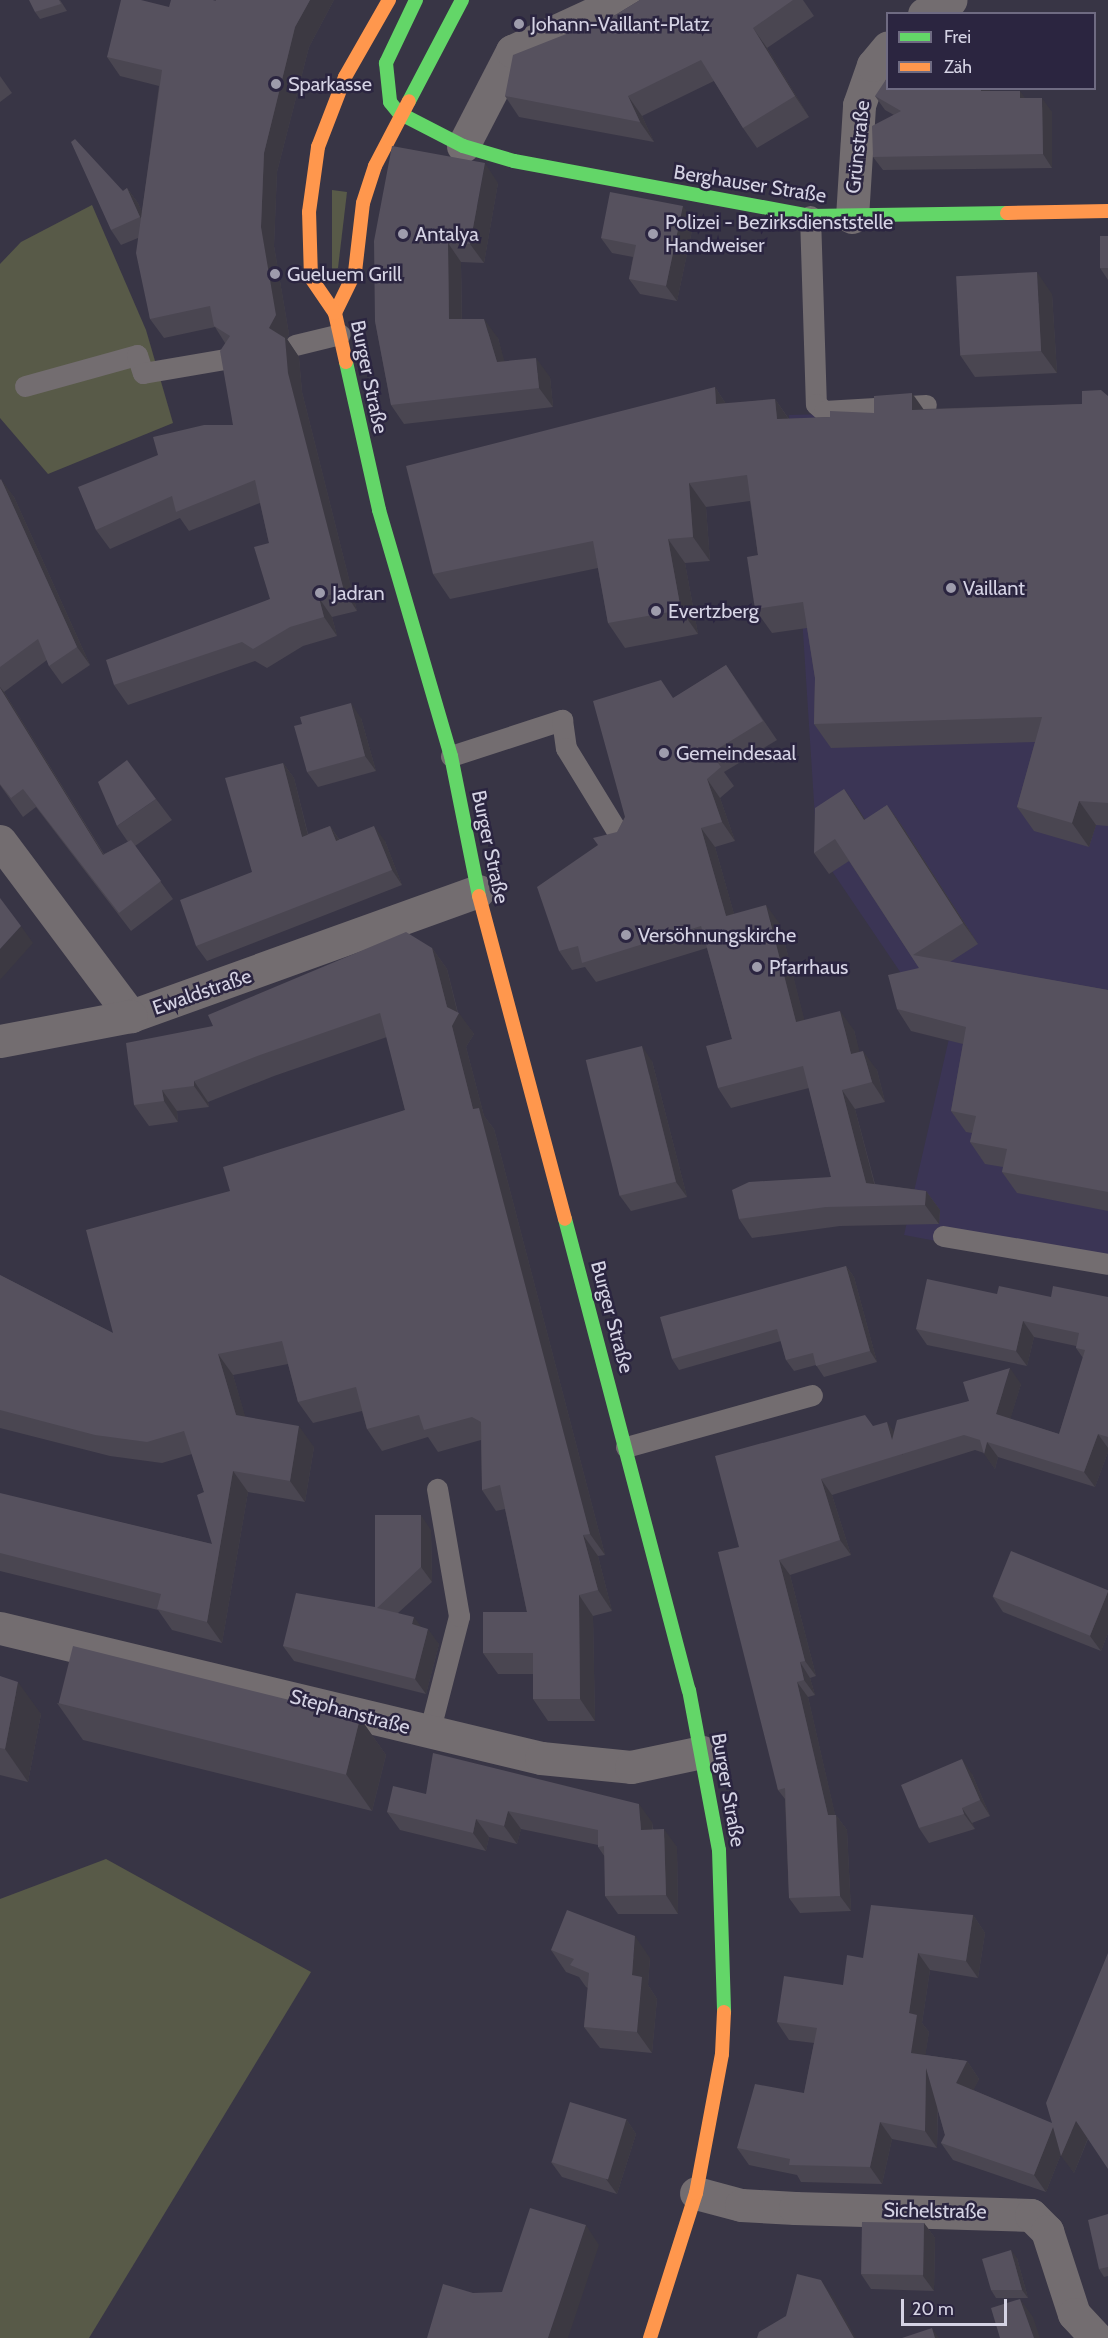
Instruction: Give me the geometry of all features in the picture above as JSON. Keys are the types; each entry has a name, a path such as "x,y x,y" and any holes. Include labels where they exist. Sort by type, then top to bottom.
{"main road":[{"name":"Burger Straße","path":"389,0 330,112 312,175 311,278 338,323 379,510 451,756 478,891 626,1447 702,1752 719,1850 726,1961 722,2054 696,2193 650,2338"},
{"path":"399,113 390,102 386,63 416,0"},
{"name":"Burger Straße","path":"338,323 355,272 368,186 399,113 462,0"},
{"name":"Berghauser Straße","path":"399,113 463,146 514,161 810,216 852,218 1108,211"}],"street":[{"path":"463,146 512,51 623,0"},
{"path":"928,12 950,0"},
{"name":"Grünstraße","path":"852,218 859,105 873,65 886,49"},
{"name":"Ewaldstraße","path":"0,841 131,1016 478,891"},
{"path":"0,1041 131,1016"},
{"name":"Stephanstraße","path":"0,1628 228,1679 429,1733 589,1765 647,1766 702,1752"},
{"name":"Sichelstraße","path":"696,2193 741,2205 1031,2215 1047,2231 1074,2314 1096,2338"}],"lane":[{"path":"810,216 816,404 824,411 926,405"},
{"path":"295,345 338,323"},
{"path":"25,386 137,355 143,373 231,358"},
{"path":"451,756 562,720 566,748 622,841"},
{"path":"943,1236 1108,1264"},
{"path":"626,1447 812,1395"},
{"path":"429,1733 459,1616 437,1489"}],"shaded area":[{"path":"1104,406 1108,491 1108,1273 904,1235 964,973 911,988 817,849 789,415"}],"green space":[{"path":"332,190 347,192 338,268 332,272"},
{"path":"92,205 146,330 173,423 48,474 0,418 0,264 21,242"},
{"path":"106,1859 311,1972 89,2338 0,2338 0,1899"}],"building":[{"path":"29,0 59,0 61,4 35,12"},
{"path":"121,0 141,0 169,7 171,0 310,0 295,27 264,153 261,227 276,315 269,328 285,338 288,373 344,591 319,598 324,617 290,627 253,649 242,642 114,685 106,660 270,599 254,547 269,543 255,480 176,512 172,496 96,530 78,487 158,455 153,437 204,425 233,425 220,351 230,336 214,326 210,306 150,319 136,253 162,70 107,57"},
{"path":"640,0 793,0 753,28 795,96 743,128 701,60 628,96 640,122 505,96 513,55 617,14"},
{"path":"886,80 886,90 1020,91 1020,98 1042,98 1043,154 873,157 872,126 901,111 875,96"},
{"path":"75,139 123,191 127,188 140,217 111,230 71,142"},
{"path":"392,146 485,163 470,244 448,243 449,319 484,319 497,362 536,358 539,388 391,405 375,321 374,241"},
{"path":"610,192 683,206 666,286 629,279 636,245 601,238"},
{"path":"1100,236 1108,236 1108,268 1100,268"},
{"path":"1037,272 1041,351 960,355 956,276"},
{"path":"715,387 716,404 775,399 777,419 830,417 830,411 874,413 874,396 912,393 912,410 1082,404 1082,391 1101,390 1108,396 1108,803 1079,801 1072,823 1017,807 1042,717 814,724 815,678 803,602 755,609 747,557 758,555 747,475 689,483 693,537 668,539 681,610 608,623 593,541 433,574 406,466"},
{"path":"1,479 77,647 49,666 38,639 0,667"},
{"path":"726,665 763,721 711,753 721,767 707,779 722,822 701,828 726,916 766,905 796,1022 840,1011 851,1054 863,1051 872,1082 842,1090 866,1183 926,1191 925,1205 826,1207 739,1219 732,1190 749,1182 831,1177 803,1066 718,1088 706,1046 732,1039 701,926 582,963 578,946 559,951 537,887 598,845 593,838 617,832 625,817 593,701 661,680 673,698"},
{"path":"0,688 103,855 131,840 161,881 119,913 23,789 11,798 0,784"},
{"path":"351,703 365,756 307,772 294,726 302,724 300,717"},
{"path":"127,760 156,799 117,826 98,782"},
{"path":"283,763 302,837 330,826 336,841 374,826 392,870 196,946 180,900 252,872 225,778"},
{"path":"844,789 864,820 887,805 963,923 913,955 1108,990 1108,1192 1002,1172 1007,1149 970,1142 976,1116 951,1111 966,1027 897,1009 888,975 919,968 835,839 814,853 815,808"},
{"path":"0,898 21,926 0,949"},
{"path":"406,932 432,948 447,1007 459,1013 452,1026 473,1109 479,1108 590,1534 583,1535 598,1590 579,1595 580,1699 533,1699 533,1653 483,1653 483,1612 527,1612 500,1485 482,1490 481,1422 472,1417 424,1430 419,1415 367,1429 356,1387 298,1402 282,1341 218,1354 236,1415 299,1426 290,1481 233,1471 207,1622 157,1609 161,1594 0,1553 0,1493 212,1544 197,1495 204,1492 184,1431 147,1442 95,1435 0,1410 0,1275 113,1333 86,1230 230,1191 223,1167 405,1110 380,1013 260,1055 194,1081 194,1086 162,1090 164,1101 134,1105 126,1043 213,1026 208,1015"},
{"path":"642,1046 676,1182 620,1196 586,1060"},
{"path":"846,1266 870,1351 816,1366 813,1353 786,1360 777,1329 672,1359 660,1317"},
{"path":"927,1279 997,1294 999,1286 1051,1297 1053,1286 1108,1297 1108,1437 1098,1434 1084,1472 987,1442 984,1454 980,1440 964,1435 821,1479 840,1540 779,1560 805,1661 800,1662 804,1680 797,1682 828,1815 836,1815 840,1896 789,1898 785,1788 778,1790 718,1552 739,1547 715,1456 865,1415 873,1426 887,1422 892,1440 897,1420 969,1401 963,1382 1010,1368 996,1414 1059,1434 1085,1350 1076,1348 1079,1333 1023,1321 1016,1351 916,1329"},
{"path":"375,1515 421,1515 421,1567 377,1608 414,1617 412,1624 428,1629 415,1679 283,1646 296,1593 375,1607"},
{"path":"1011,1551 1108,1590 1090,1636 993,1596"},
{"path":"73,1646 360,1718 346,1775 59,1703"},
{"path":"0,1676 18,1682 5,1749 0,1748"},
{"path":"433,1753 639,1804 641,1830 664,1829 666,1895 605,1896 604,1846 598,1847 598,1830 508,1811 504,1826 476,1819 473,1833 387,1812 393,1786 426,1794"},
{"path":"962,1759 980,1800 962,1808 964,1814 919,1828 901,1785"},
{"path":"871,1905 973,1915 966,1961 918,1953 909,2013 917,2015 911,2053 967,2061 956,2083 1052,2123 1046,2103 1108,1953 1108,2169 1076,2121 1061,2156 1053,2127 1034,2175 941,2143 945,2135 926,2068 925,2131 880,2122 870,2167 789,2165 790,2159 737,2148 755,2084 804,2093 817,2028 777,2022 784,1976 843,1985 847,1955 863,1958"},
{"path":"567,1910 635,1936 632,1975 642,1977 637,2032 584,2027 589,1973 570,1965 574,1959 551,1950"},
{"path":"570,2102 626,2119 608,2179 552,2162"},
{"path":"530,2208 586,2225 548,2338 427,2338 443,2284 473,2293 502,2292"},
{"path":"1108,2214 1108,2267 1099,2269 1088,2220"},
{"path":"862,2222 924,2223 923,2275 861,2274"},
{"path":"1011,2250 1022,2290 991,2290 982,2259"},
{"path":"797,2274 821,2280 854,2338 757,2338 759,2332 786,2316"},
{"path":"1020,2299 1034,2338 1000,2338 991,2308"},
{"path":"932,2328 935,2338 902,2338"}],"traffic: fast":[{"path":"416,0 386,63 390,102 399,113 463,146 514,161 810,216 1007,213"},
{"path":"409,101 462,0"},
{"path":"346,362 379,510 451,756 479,896"},
{"path":"565,1219 689,1690 719,1850 724,2012"}],"traffic: slow":[{"path":"346,362 335,313 311,278 309,212 318,147 345,77 389,0"},
{"path":"335,313 355,272 363,203 375,166 409,101"},
{"path":"1007,213 1108,211"},
{"path":"479,896 565,1219"},
{"path":"650,2338 696,2193 722,2054 724,2012"}],"place":[{"name":"Johann-Vaillant-Platz","path":"519,24"},
{"name":"Sparkasse","path":"276,84"},
{"name":"Antalya","path":"403,234"},
{"name":"Polizei - Bezirksdienststelle Handweiser","path":"653,234"},
{"name":"Gueluem Grill","path":"275,274"},
{"name":"Vaillant","path":"951,588"},
{"name":"Jadran","path":"320,593"},
{"name":"Evertzberg","path":"656,611"},
{"name":"Gemeindesaal","path":"664,753"},
{"name":"Versöhnungskirche","path":"626,935"},
{"name":"Pfarrhaus","path":"757,967"}]}
